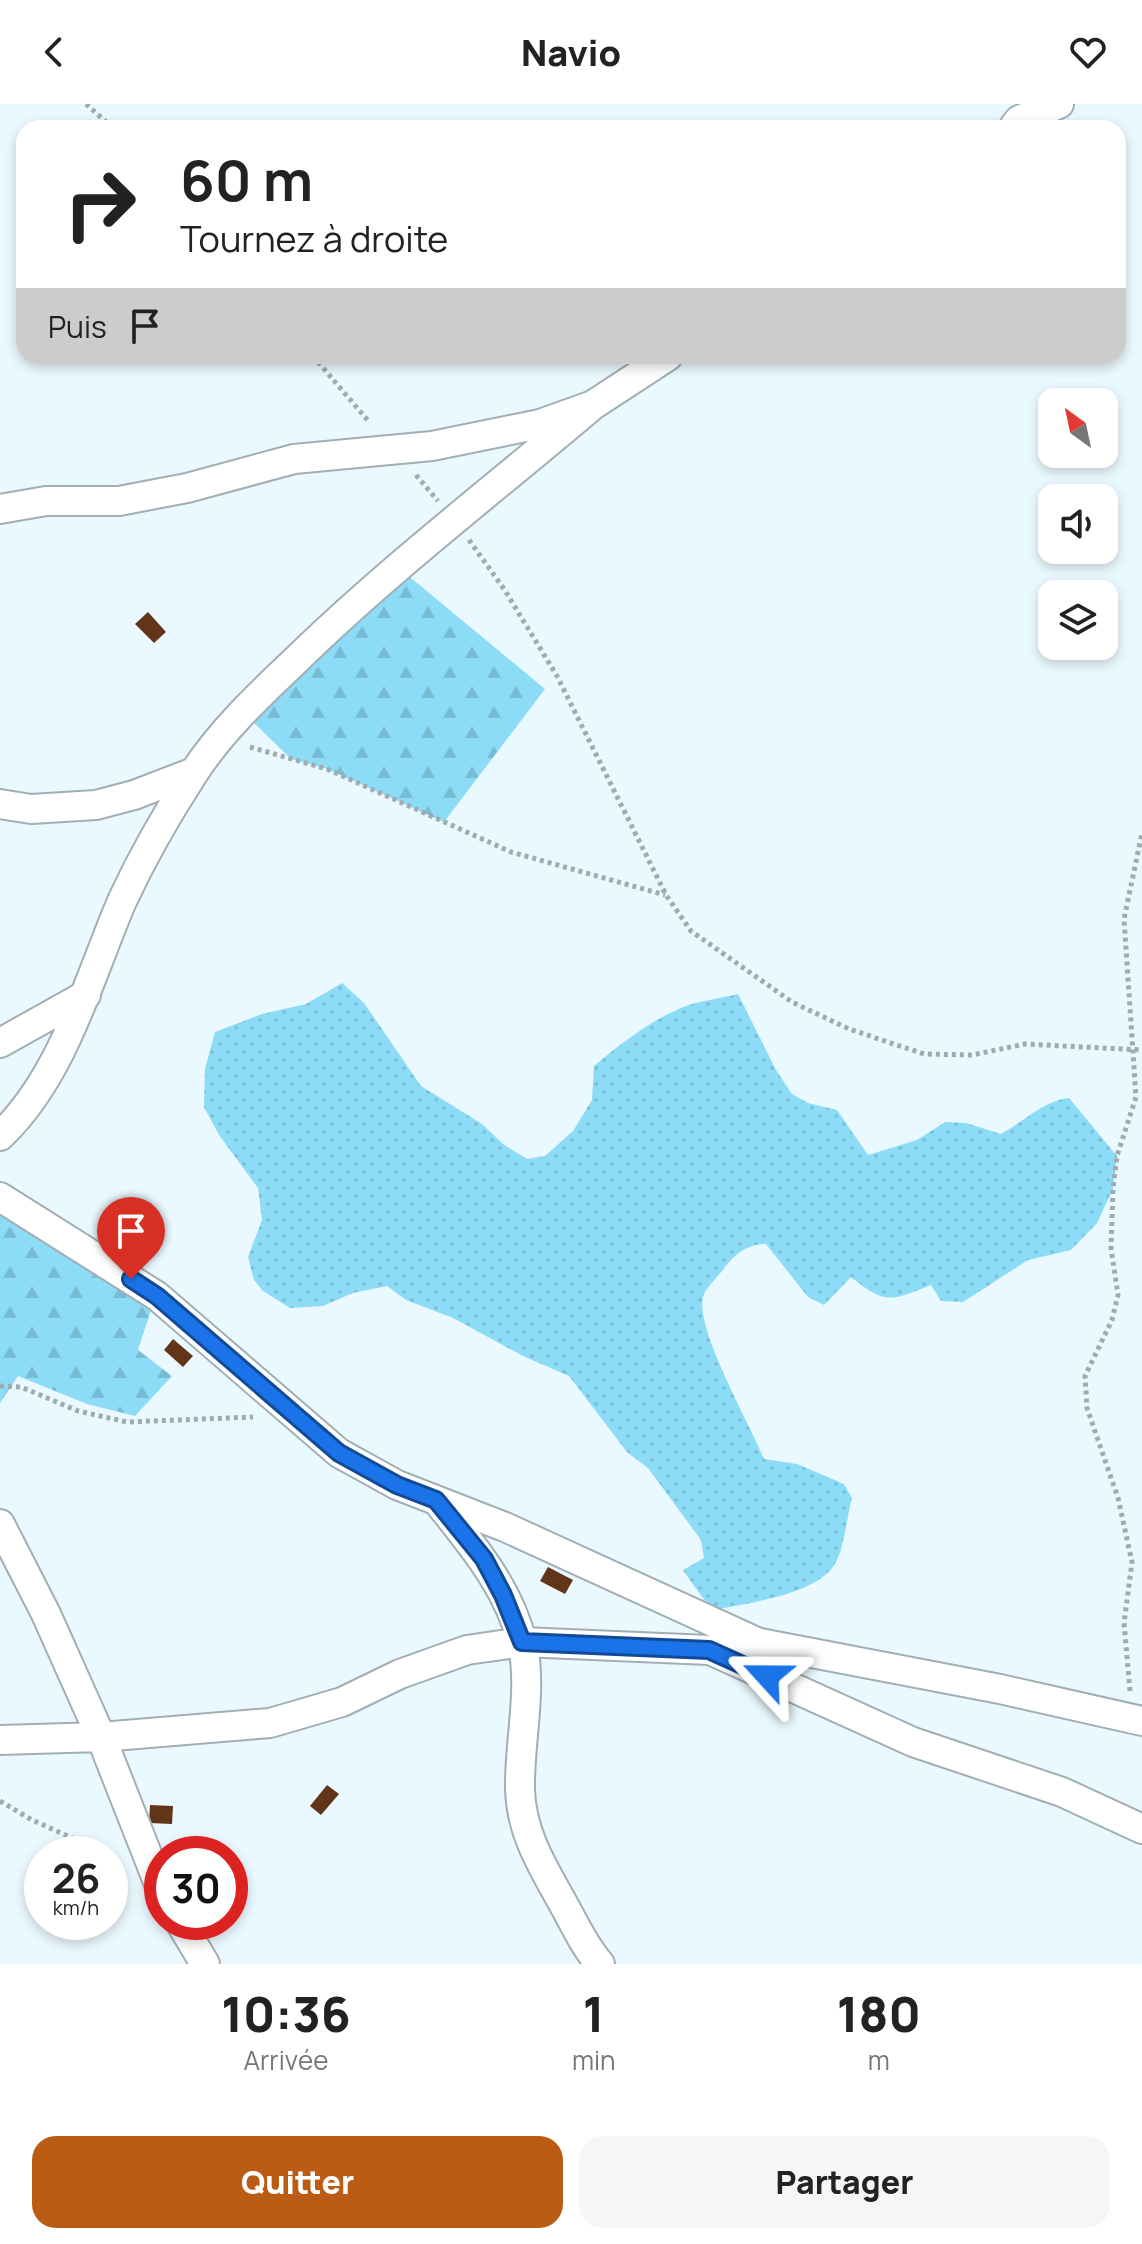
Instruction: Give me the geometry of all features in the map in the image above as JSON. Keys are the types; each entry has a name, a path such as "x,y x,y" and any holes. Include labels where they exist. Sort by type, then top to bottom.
{"street":[{"path":"1019,120 1059,104"},
{"path":"0,1136 32,1097 59,1052 86,995 132,881 194,772 220,739 243,712 334,623 593,405 656,364"},
{"path":"0,509 46,501 119,501 187,488 294,459 432,446 540,424 593,405"},
{"path":"0,804 31,809 96,805 134,795 194,772"},
{"path":"0,1043 86,995"},
{"path":"0,1197 157,1296 339,1453 397,1485 505,1527 760,1643 1000,1689 1139,1720"},
{"path":"436,1500 484,1559 522,1642 525,1669 520,1788 522,1817 533,1848 586,1945 600,1964"},
{"path":"0,1524 46,1614 101,1737 144,1846"},
{"path":"0,1740 101,1737 270,1723 342,1702 400,1674 467,1650 522,1642 709,1650 760,1643"},
{"path":"709,1650 913,1742 1062,1792 1142,1829"},
{"path":"191,1940 205,1964"}],"path":[{"path":"86,104 104,120"},
{"path":"319,364 455,521 504,589 557,676 666,895 691,931 792,1002 849,1029 924,1054 972,1055 1025,1044 1142,1050"},
{"path":"220,739 327,769 511,852 666,895"},
{"path":"1139,1720 1127,1682 1124,1623 1132,1562 1118,1498 1087,1408 1085,1376 1112,1320 1118,1295 1111,1248 1113,1189 1117,1156 1136,1097 1124,919 1142,833"},
{"path":"0,1386 21,1387 78,1411 127,1422 293,1415"},
{"path":"0,1801 68,1836"}],"green space":[{"path":"399,568 545,689 444,822 327,769 291,759 243,712"},
{"path":"342,983 364,1003 421,1086 482,1124 503,1144 527,1159 545,1156 573,1131 592,1100 594,1066 616,1048 676,1010 738,994 776,1070 792,1094 808,1103 837,1110 868,1155 917,1140 945,1122 966,1123 1001,1134 1043,1107 1069,1098 1117,1156 1113,1189 1097,1223 1071,1250 1028,1260 963,1302 941,1301 931,1285 889,1298 873,1292 851,1277 824,1305 808,1297 766,1244 748,1248 729,1262 704,1293 703,1312 715,1353 764,1459 797,1464 844,1484 852,1498 841,1550 826,1575 781,1596 715,1610 683,1570 704,1558 701,1540 648,1468 627,1452 569,1376 523,1356 453,1318 406,1300 387,1286 353,1293 323,1306 290,1308 263,1291 254,1280 248,1257 262,1220 258,1188 219,1135 204,1107 205,1069 215,1032 262,1014 306,1004"},
{"path":"0,1204 154,1301 138,1350 172,1376 135,1416 87,1404 18,1376 0,1403"}],"building":[{"path":"148,612 166,632 154,643 135,624"},
{"path":"173,1339 193,1356 183,1367 164,1350"},
{"path":"548,1567 573,1580 565,1594 540,1581"},
{"path":"327,1785 339,1794 321,1815 310,1806"},
{"path":"150,1805 173,1806 172,1824 149,1823"}],"route":[{"path":"131,1279 157,1296 339,1453 397,1485 436,1500 484,1559 522,1642 709,1650 767,1676"}]}
